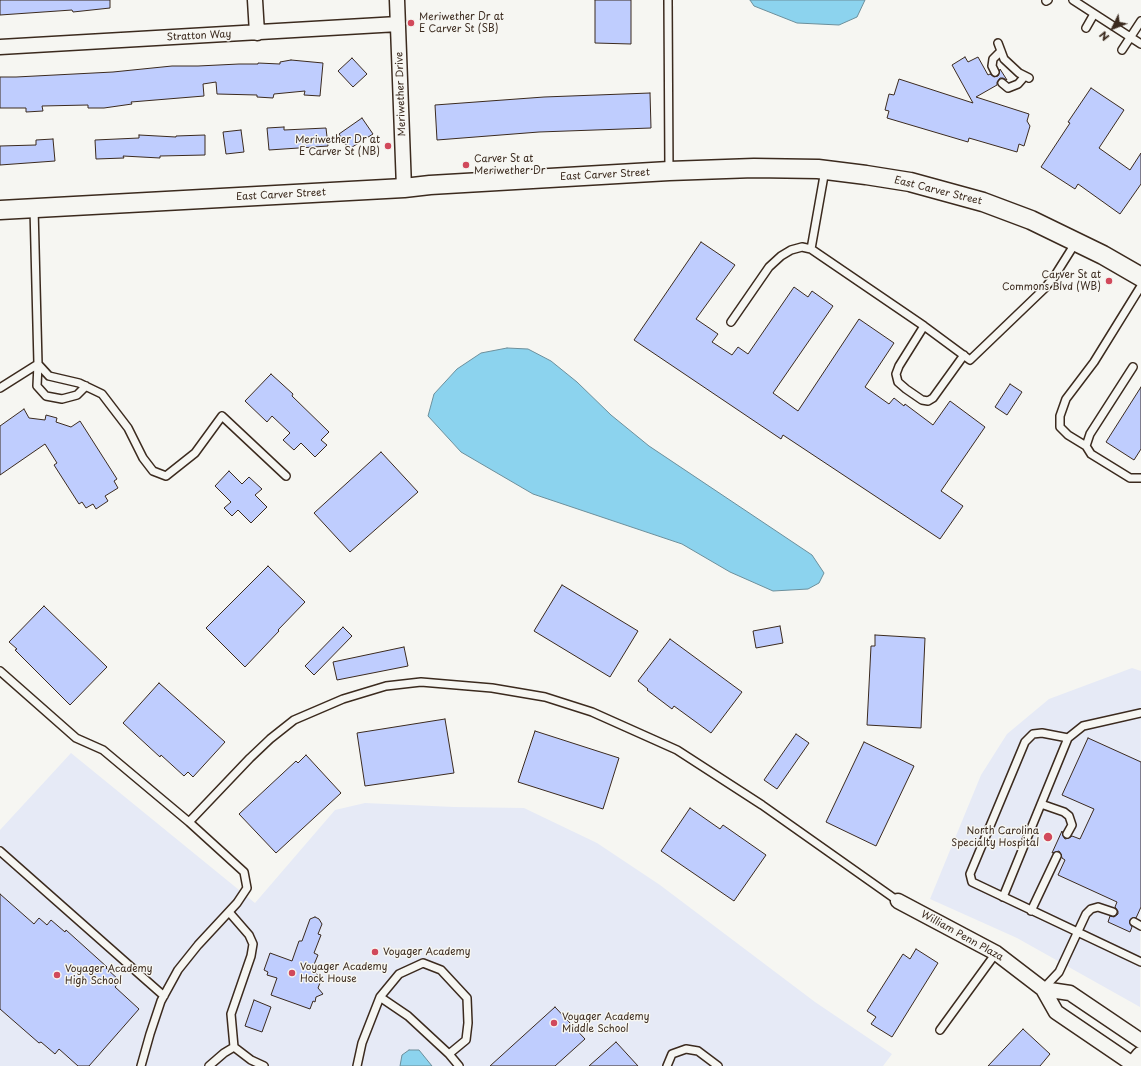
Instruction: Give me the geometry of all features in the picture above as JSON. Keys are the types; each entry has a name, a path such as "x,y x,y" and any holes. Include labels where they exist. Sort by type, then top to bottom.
{"street":[{"path":"255,0 257,33"},
{"name":"Meriwether Drive","path":"397,0 404,188"},
{"name":"Stratton Way","path":"0,46 257,33 398,24"},
{"name":"East Carver Street","path":"0,210 404,188 669,171 754,168 825,170 910,182 956,194 1031,220 1141,277"},
{"name":"William Penn Plaza","path":"898,901 996,953 1043,989 1056,1012 1136,1063"},
{"name":"William Penn Plaza","path":"1043,989 1070,993 1141,1042"}],"lane":[{"path":"668,0 669,171"},
{"path":"1073,0 1141,44"},
{"path":"1086,28 1094,14"},
{"path":"1122,50 1141,21"},
{"path":"998,43 1004,59 1019,73 1027,77 1018,84 1008,88 1002,83"},
{"path":"995,72 992,66 993,59 1001,51"},
{"path":"811,249 825,170"},
{"path":"34,208 38,364 36,386 46,396 62,399 77,395 86,386"},
{"path":"731,322 769,267 781,256 791,250 802,247 811,249 924,326 970,360 1044,289 1054,277 1076,242"},
{"path":"1141,286 1094,362 1066,399 1060,416 1060,427 1068,435 1086,446 1091,454 1130,478 1141,478"},
{"path":"924,326 899,366 896,374 898,382 906,389 922,400 928,401 933,398 964,355"},
{"path":"38,364 49,376 79,383 102,394 128,428 143,458 153,471 166,476 195,453 222,416 286,476"},
{"path":"0,388 38,364"},
{"path":"1086,446 1090,434 1133,367"},
{"path":"0,671 76,738 103,750 189,822 244,872 247,888 237,904 198,945 178,970 164,996 150,1034 142,1066"},
{"path":"189,822 250,758 270,739 294,720 343,699 386,686 421,682 492,688 545,697 592,712 677,750 762,805 898,901"},
{"path":"1003,897 1068,738 1083,726 1141,713"},
{"path":"1068,738 1042,733 1033,734 1024,742 970,874 972,882 1141,962"},
{"path":"1041,804 1064,812 1069,816 1072,825 1068,834"},
{"path":"0,851 164,996"},
{"path":"1031,911 1057,856"},
{"path":"1043,989 1060,972 1086,914 1091,909 1098,907 1113,912"},
{"path":"228,912 249,935 253,944 251,956 230,1014 234,1047 251,1060 264,1066"},
{"path":"940,1030 996,953"},
{"path":"357,1066 362,1043 380,997 399,974 423,963 441,970 467,998 468,1023 466,1040 449,1054"},
{"path":"380,997 408,1016 449,1054 459,1066"},
{"path":"209,1066 224,1053 234,1047"},
{"path":"667,1066 672,1054 686,1049 698,1051 718,1066"}],"shaded area":[{"name":"North Carolina Specialty Hospital","path":"1132,668 1141,671 1140,1007 1017,938 930,899 981,775 1007,734 1049,699"},
{"name":"Voyager Academy","path":"71,753 255,903 335,810 365,803 454,807 524,808 597,843 660,885 815,1002 892,1054 883,1066 0,1066 0,830"}],"water":[{"path":"750,0 865,0 857,17 839,25 797,23 754,6"},
{"path":"507,348 528,349 551,361 577,382 611,415 649,446 812,555 824,573 819,583 808,589 773,591 730,572 682,544 533,494 461,452 428,416 434,394 457,369 481,353"},
{"path":"409,1050 419,1050 432,1066 400,1066 402,1055"}],"building":[{"path":"0,0 110,0 110,8 73,12 72,10 0,15"},
{"path":"595,0 631,0 631,44 595,43"},
{"path":"965,57 968,62 978,57 988,75 990,74 994,77 998,76 1000,69 1007,80 1000,78 997,85 976,97 1029,114 1027,121 1030,126 1024,146 1019,144 1017,152 969,138 968,142 887,118 889,111 885,110 889,94 894,95 899,79 973,103 952,65"},
{"path":"352,58 367,74 353,87 338,71"},
{"path":"291,60 323,63 320,96 304,95 305,91 274,94 273,98 257,97 257,95 217,94 216,82 203,84 204,96 131,102 132,104 104,108 88,108 88,105 42,106 43,111 26,112 26,108 0,108 0,77 113,72 172,66 258,63 280,64 280,62"},
{"path":"1091,88 1124,110 1099,148 1130,170 1141,153 1141,184 1120,214 1078,184 1075,189 1041,167 1070,123 1068,122"},
{"path":"650,93 651,128 539,132 437,140 435,105 544,97"},
{"path":"362,118 373,134 349,149 339,134"},
{"path":"284,127 284,130 326,128 328,146 269,150 267,128"},
{"path":"241,130 244,152 226,154 223,132"},
{"path":"139,135 176,137 205,135 205,155 160,156 160,158 123,156 124,158 96,159 95,140 139,138"},
{"path":"53,139 55,161 0,165 0,146 36,145 36,140"},
{"path":"701,242 735,265 696,319 718,334 712,342 732,355 738,347 748,354 794,287 808,297 812,291 833,306 773,393 798,411 859,319 894,343 865,387 889,404 894,398 904,406 905,404 933,425 950,401 985,427 941,491 963,506 940,539 783,435 781,439 634,340"},
{"path":"271,374 293,394 292,396 329,432 321,440 327,445 315,457 301,443 294,450 283,440 290,433 272,416 267,422 245,401"},
{"path":"1010,384 1022,392 1007,415 995,407"},
{"path":"1141,387 1141,449 1134,460 1106,442"},
{"path":"24,409 29,418 45,420 46,415 57,418 56,422 71,427 80,421 117,479 114,481 118,488 105,496 108,501 96,509 93,504 86,508 82,502 79,504 54,465 57,463 45,444 0,475 0,426"},
{"path":"381,452 418,492 350,552 314,513"},
{"path":"229,471 242,484 249,477 262,489 255,495 267,507 251,523 238,510 232,516 224,508 231,502 215,486"},
{"path":"268,566 305,602 245,667 206,628"},
{"path":"562,585 638,631 610,677 534,631"},
{"path":"44,606 107,667 70,705 15,650 17,649 9,642"},
{"path":"780,626 783,643 756,648 753,631"},
{"path":"343,627 352,636 314,675 305,666"},
{"path":"875,635 925,638 921,728 867,725 871,646 875,646"},
{"path":"670,639 742,692 711,733 674,706 672,709 647,690 648,689 638,681"},
{"path":"404,647 408,666 337,680 333,662"},
{"path":"159,683 225,742 193,777 188,772 184,776 161,755 160,757 123,723"},
{"path":"445,719 454,773 365,786 357,733"},
{"path":"535,731 619,758 603,809 518,782"},
{"path":"796,734 809,743 777,789 764,780"},
{"path":"1088,738 1141,762 1141,907 1136,918 1132,918 1130,920 1132,927 1130,932 1108,922 1110,916 1114,917 1118,914 1115,907 1117,902 1058,875 1065,860 1062,858 1059,851 1052,853 1062,831 1065,839 1072,836 1080,839 1094,809 1062,795"},
{"path":"864,742 914,766 876,846 826,822"},
{"path":"306,755 341,793 276,853 239,814 296,761 298,763"},
{"path":"690,808 720,829 723,825 766,855 734,901 661,851"},
{"name":"Voyager Academy High School","path":"0,894 34,924 39,918 47,925 51,920 65,932 66,930 107,967 106,968 120,981 115,987 139,1009 89,1066 78,1066 59,1049 55,1054 41,1042 39,1043 0,1009"},
{"name":"Voyager Academy Hock House","path":"315,917 319,919 322,924 318,934 321,935 314,953 318,955 313,967 317,969 316,973 321,980 318,988 323,994 316,997 315,1002 313,1001 310,1009 271,995 277,978 267,975 268,972 264,970 270,953 292,961 299,941 302,941 310,919"},
{"path":"916,949 938,963 892,1037 871,1024 876,1017 867,1011 903,954 910,959"},
{"path":"254,1000 271,1007 262,1032 245,1026"},
{"name":"Voyager Academy Middle School","path":"555,1007 585,1039 555,1066 490,1066"},
{"path":"1023,1029 1050,1054 1040,1066 988,1066"},
{"name":"Voyager Academy Middle School","path":"616,1042 638,1066 589,1066"}],"place":[{"name":"Meriwether Dr at E Carver St (SB)","path":"411,23"},
{"name":"Meriwether Dr at E Carver St (NB)","path":"388,146"},
{"name":"Carver St at Meriwether Dr","path":"466,165"},
{"name":"Carver St at Commons Blvd (WB)","path":"1109,281"},
{"name":"North Carolina Specialty Hospital","path":"1048,837"},
{"name":"Voyager Academy","path":"375,952"},
{"name":"Voyager Academy Hock House","path":"292,973"},
{"name":"Voyager Academy High School","path":"57,975"},
{"name":"Voyager Academy Middle School","path":"554,1023"}]}
